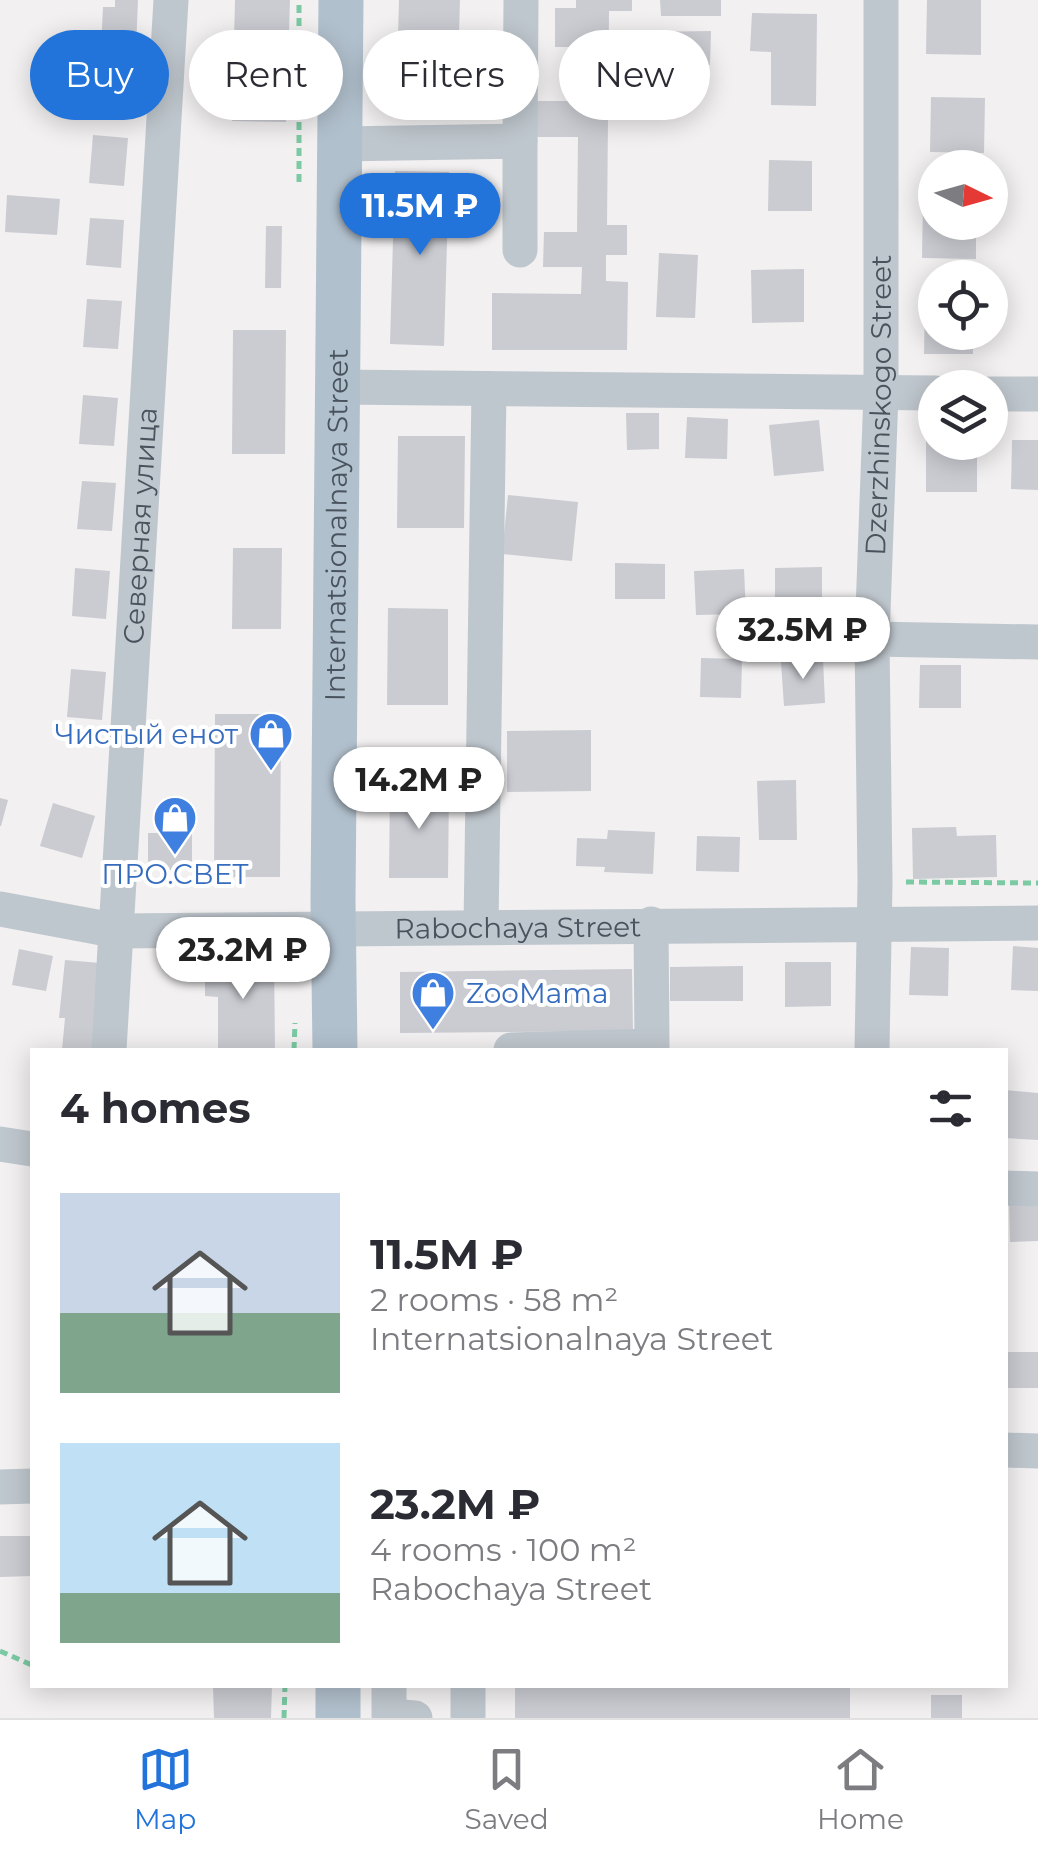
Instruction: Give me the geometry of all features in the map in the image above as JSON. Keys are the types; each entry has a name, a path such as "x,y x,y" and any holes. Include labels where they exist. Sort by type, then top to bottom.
{"main road":[{"name":"Internatsionalnaya Street","path":"335,1048 341,0"},
{"path":"338,1688 338,1718"}],"street":[{"name":"Северная улица","path":"108,1048 171,0"},
{"path":"520,250 521,0"},
{"name":"Dzerzhinskogo Street","path":"872,1048 872,639 881,393 881,0"},
{"path":"339,144 520,141"},
{"path":"336,387 918,393"},
{"path":"482,926 489,389"},
{"path":"1008,394 1038,394"},
{"path":"872,639 1038,642"},
{"name":"Rabochaya Street","path":"0,909 118,931 1038,923"},
{"path":"582,1048 652,1046 651,924"},
{"path":"0,1144 30,1149"},
{"path":"1008,1188 1038,1189"},
{"path":"1008,1450 1038,1451"},
{"path":"0,1487 30,1486"},
{"path":"390,1688 389,1716 415,1718"},
{"path":"468,1688 468,1718"}],"path":[{"path":"875,882 1038,883"},
{"path":"0,1651 30,1664"},
{"path":"284,1718 285,1688"}],"building":[{"path":"115,0 138,0 137,30 102,30 103,7 115,7"},
{"path":"235,0 290,0 289,30 234,30"},
{"path":"399,0 460,0 459,30 398,30"},
{"path":"576,0 632,0 632,11 609,11 609,30 559,30 559,47 555,47 555,8 576,8"},
{"path":"660,0 721,0 721,16 661,16"},
{"path":"927,0 981,0 981,55 926,54"},
{"path":"752,13 817,14 816,106 771,105 771,52 750,51"},
{"path":"931,97 985,98 984,150 930,150"},
{"path":"539,101 559,101 559,120 608,120 607,225 627,225 627,255 606,255 606,281 628,282 627,350 492,350 492,293 581,294 582,267 543,267 544,232 577,232 578,137 533,137 533,120 539,120"},
{"path":"232,120 286,120 286,122"},
{"path":"93,135 128,138 124,186 89,183"},
{"path":"769,160 812,161 812,211 768,211"},
{"path":"395,171 449,172 444,346 390,344"},
{"path":"7,195 60,199 57,235 5,232"},
{"path":"90,218 124,220 121,268 86,265"},
{"path":"266,226 282,226 281,288 265,288"},
{"path":"922,240 976,240 976,259 922,258"},
{"path":"659,253 698,255 695,318 656,317"},
{"path":"804,269 804,322 752,323 751,270"},
{"path":"87,299 122,301 118,349 83,347"},
{"path":"233,330 286,330 285,454 232,454"},
{"path":"924,350 973,350 973,354 924,354"},
{"path":"83,395 118,398 114,446 79,444"},
{"path":"626,413 659,413 659,449 627,450"},
{"path":"687,417 728,419 727,459 685,458"},
{"path":"819,420 824,471 774,476 769,425"},
{"path":"398,436 465,436 464,528 397,528"},
{"path":"1012,440 1038,440 1038,490 1011,489"},
{"path":"926,460 977,460 977,492 926,492"},
{"path":"82,481 116,483 112,531 77,529"},
{"path":"508,495 578,502 572,561 502,554"},
{"path":"233,548 282,548 281,629 232,629"},
{"path":"615,563 665,564 665,599 615,599"},
{"path":"822,567 822,617 775,617 775,568"},
{"path":"75,568 110,571 106,619 72,616"},
{"path":"744,569 746,614 696,615 694,571"},
{"path":"388,608 448,609 448,705 387,705"},
{"path":"701,658 742,659 741,698 700,697"},
{"path":"823,659 825,703 784,706 781,662"},
{"path":"920,665 961,665 961,708 919,708"},
{"path":"71,669 106,672 102,720 67,717"},
{"path":"215,714 281,714 280,877 214,877"},
{"path":"591,730 591,791 507,792 507,731"},
{"path":"796,780 797,840 759,840 757,781"},
{"path":"390,786 449,787 448,878 389,878"},
{"path":"0,798 8,800 1,826 0,826"},
{"path":"53,803 95,816 82,858 40,846"},
{"path":"956,827 957,836 996,835 997,877 913,879 912,828"},
{"path":"608,830 655,832 653,874 604,872 605,867 576,866 577,838 607,839"},
{"path":"148,833 192,833 192,870 148,870"},
{"path":"697,836 740,837 739,872 696,871"},
{"path":"1013,946 1038,948 1038,991 1011,990"},
{"path":"911,947 949,948 948,996 909,995"},
{"path":"19,949 53,956 46,991 12,985"},
{"path":"274,958 275,1048 218,1048 218,997 205,996 205,959"},
{"path":"65,960 100,963 92,1048 62,1048 65,1018 59,1018"},
{"path":"785,962 831,962 831,1006 785,1007"},
{"path":"743,966 743,1001 670,1001 670,967"},
{"path":"632,969 633,1031 400,1033 400,972"},
{"path":"1008,1090 1038,1093 1038,1140 1008,1138"},
{"path":"1038,1198 1038,1241 1010,1242 1009,1199"},
{"path":"1008,1352 1038,1352 1038,1388 1008,1388"},
{"path":"0,1536 30,1536 30,1576 0,1577"},
{"path":"213,1688 272,1688 271,1718 214,1718"},
{"path":"515,1688 850,1688 850,1718 515,1718"},
{"path":"931,1695 962,1695 962,1718 931,1718"}],"place":[{"name":"Чистый енот","path":"271,772"},
{"name":"ПРО.СВЕТ","path":"175,856"},
{"name":"ZooMama","path":"433,1031"}]}
